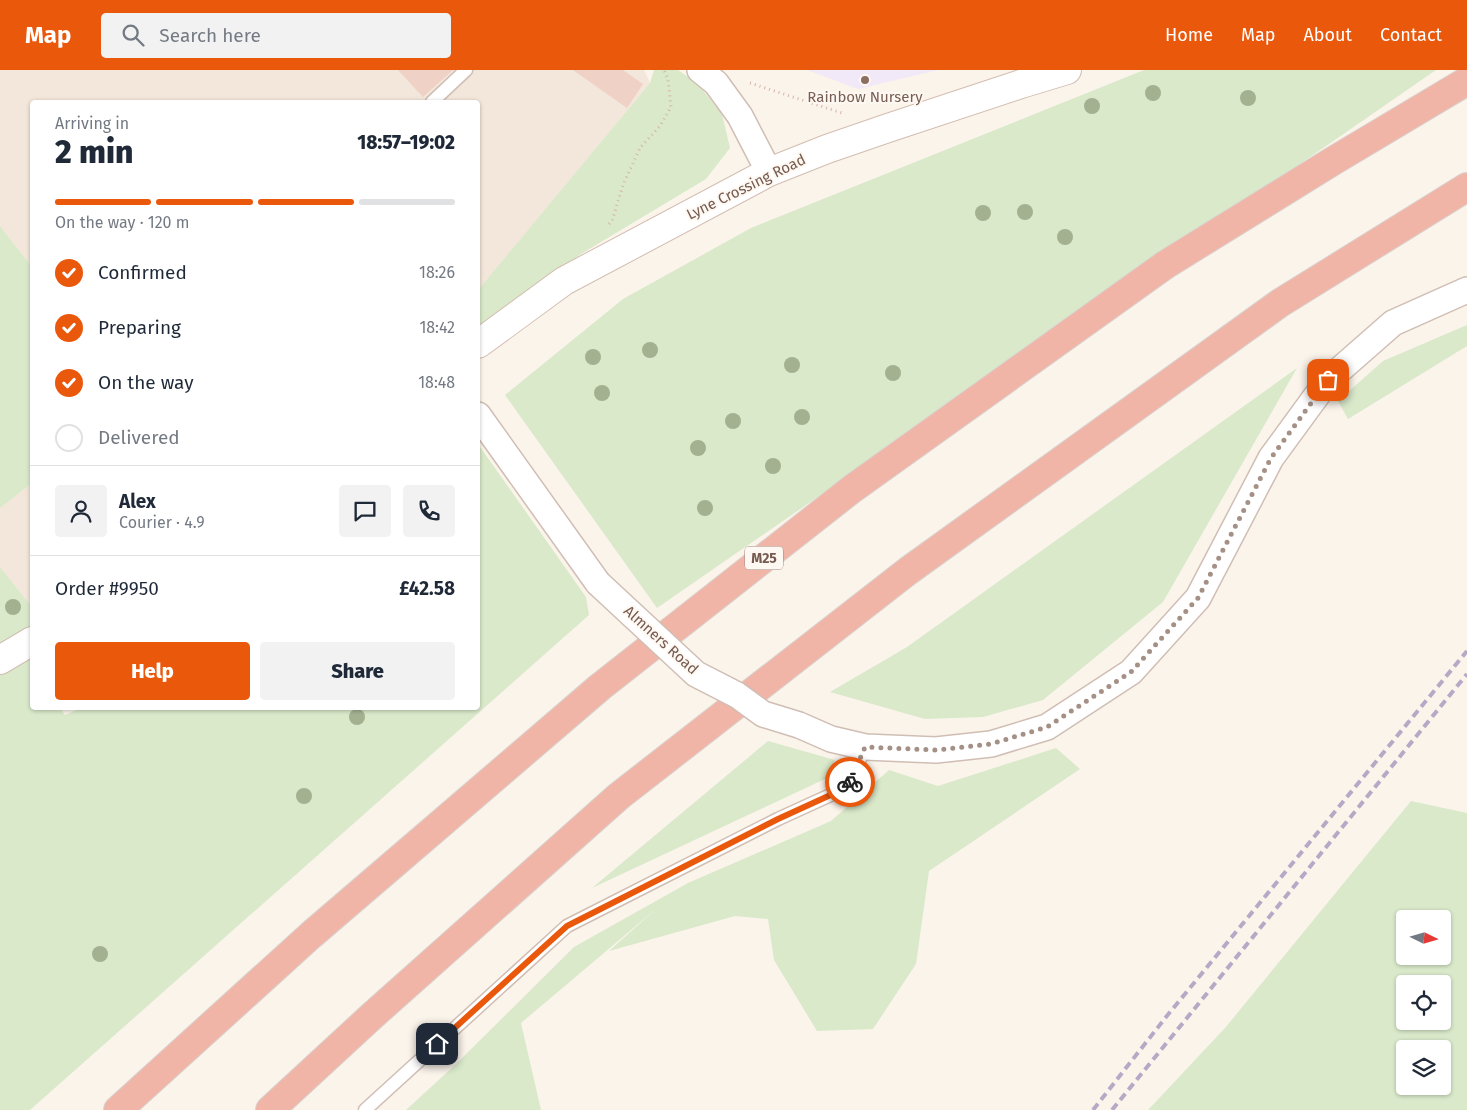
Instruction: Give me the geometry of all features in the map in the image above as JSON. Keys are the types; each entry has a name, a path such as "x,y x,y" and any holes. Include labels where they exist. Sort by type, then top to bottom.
{"highway":[{"name":"M25","path":"118,1110 311,936 600,687 852,489 1165,265 1332,161 1467,81"},
{"path":"270,1110 373,1015 619,796 908,571 1280,303 1467,187"}],"street":[{"name":"Lyne Crossing Road","path":"480,343 564,281 769,172 888,128 1067,70"},
{"path":"708,76 740,116 769,172"},
{"name":"Almners Road","path":"480,418 598,583 696,674 737,694 763,714 799,725 831,739 865,747 936,750 991,744 1047,727 1131,672 1198,598 1271,458 1328,380 1393,323 1467,290"},
{"path":"0,660 30,641"}],"lane":[{"path":"434,100 466,70"},
{"path":"365,1110 567,926 778,819 848,787 865,747"}],"path":[{"path":"606,227 612,220 623,185 640,148 660,126 671,107 668,79 664,70"},
{"path":"708,76 726,75 843,113"}],"shaded area":[{"path":"0,70 644,70 650,83 480,288 480,100 30,100 30,264 0,226"},
{"name":"Rainbow Nursery","path":"807,70 938,70 858,89"},
{"path":"30,485 30,604 0,567 0,508"}],"green space":[{"path":"654,70 678,70 697,83 722,114 730,148 706,179 581,254 480,330 480,288 650,83"},
{"path":"1144,70 1436,70 657,608 505,395 623,299 751,228"},
{"path":"0,226 30,264 30,485 0,508"},
{"path":"1467,325 1467,346 1348,419 1338,401 1383,361"},
{"path":"1297,368 1163,602 1043,700 983,717 925,719 830,692 907,647"},
{"path":"480,447 586,597 589,615 30,1110 0,1110 0,567 30,604 30,710 61,710 65,715 76,710 480,710"},
{"path":"768,741 835,760 825,779 592,888"},
{"path":"1056,748 1080,769 929,871 916,964 873,1029 817,1031 774,960 768,919 735,916 609,951 656,909 521,1023 541,1110 406,1110 455,1065 574,947 688,883 831,821 889,770 938,786"},
{"path":"1411,801 1467,813 1467,1110 1148,1110 1225,1028"}],"building":[{"path":"398,70 453,70 423,97"},
{"path":"573,70 623,70 643,84 627,108"}],"railway":[{"path":"1093,1110 1166,1017 1467,651"},
{"path":"1112,1110 1467,674"}],"way so far":[{"path":"850,782 865,747 936,750 991,744 1047,727 1131,672 1198,598 1271,458 1328,380"}],"place":[{"name":"Rainbow Nursery","path":"865,80"}],"route":[{"path":"437,1044 567,926 778,819 848,787 850,782"}]}
